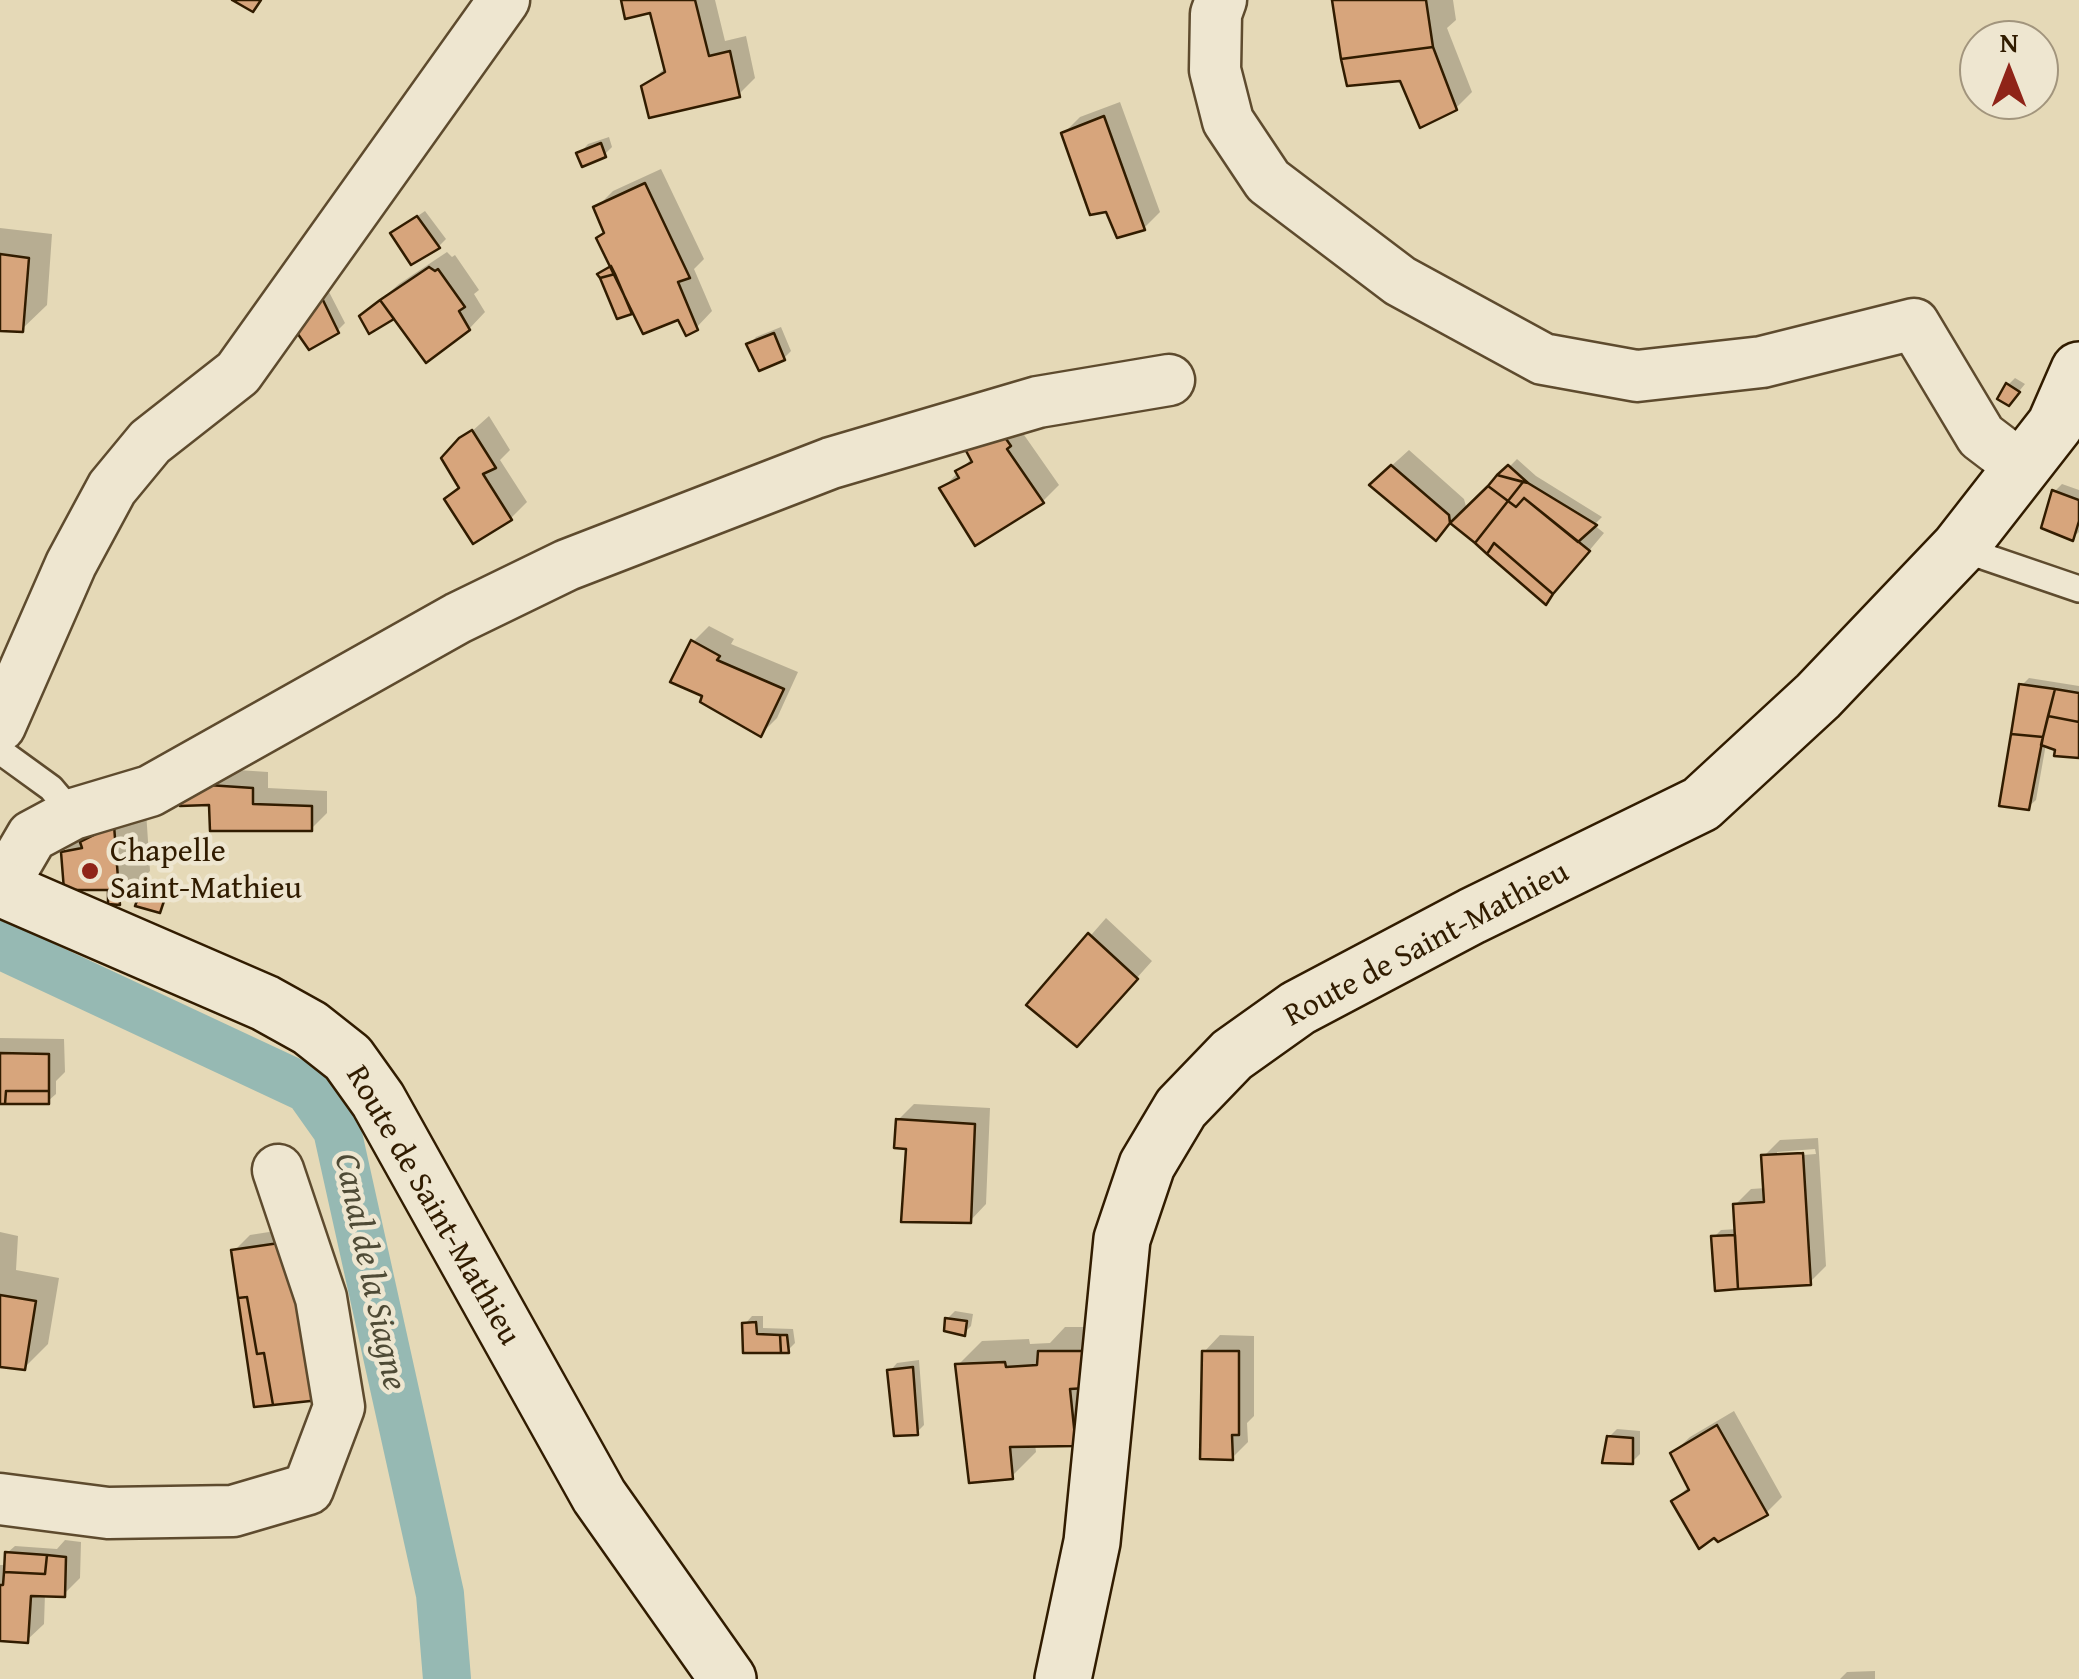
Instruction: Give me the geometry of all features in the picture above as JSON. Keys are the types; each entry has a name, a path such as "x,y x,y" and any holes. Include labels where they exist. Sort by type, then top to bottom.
{"street":[{"path":"0,726 71,564 112,488 150,442 238,373 504,0"},
{"path":"1221,0 1216,14 1215,70 1228,121 1268,181 1400,282 1543,359 1637,376 1762,362 1914,324 1981,436 2023,468"},
{"name":"Route de Saint-Mathieu","path":"1063,1679 1092,1542 1122,1239 1148,1165 1181,1108 1232,1055 1298,1008 1472,916 1701,804 1818,696 1959,548 2055,425 2079,370"},
{"path":"0,889 32,836 73,814 150,791 458,618 584,558 850,458 1038,402 1169,380"},
{"name":"Route de Saint-Mathieu","path":"0,889 265,1003 310,1028 348,1058 378,1100 599,1496 728,1679"},
{"path":"0,1499 108,1513 233,1511 308,1489 339,1407 321,1298 278,1170"}],"lane":[{"path":"1959,548 2079,589"},
{"path":"0,752 50,788 73,814"}],"building":[{"path":"232,0 261,0 253,12"},
{"path":"621,0 695,0 709,56 730,51 740,97 649,118 641,86 665,72 650,13 625,19"},
{"path":"1332,0 1426,0 1433,47 1341,59"},
{"path":"1433,47 1457,110 1420,128 1400,81 1347,86 1341,59"},
{"path":"1104,116 1145,230 1117,238 1106,212 1090,215 1061,133"},
{"path":"601,143 606,157 582,167 576,153"},
{"path":"645,183 690,278 678,282 698,330 686,336 678,320 643,334 596,238 604,233 593,207"},
{"path":"417,216 440,248 411,265 390,233"},
{"path":"0,254 29,258 23,332 0,331"},
{"path":"611,266 615,274 600,278 597,274"},
{"path":"429,267 438,269 465,307 459,311 470,330 426,363 380,300"},
{"path":"615,274 632,314 617,319 600,278"},
{"path":"320,294 339,333 309,350 293,327"},
{"path":"380,300 394,319 369,334 359,316"},
{"path":"774,333 785,360 759,371 746,344"},
{"path":"2006,383 2020,392 2009,406 1997,399"},
{"path":"995,423 1011,446 1007,449 1044,503 975,546 939,488 959,478 955,471 972,462 958,436"},
{"path":"472,430 496,468 483,474 512,520 473,544 444,499 459,488 441,458"},
{"path":"1391,465 1449,515 1450,523 1436,541 1369,485"},
{"path":"1508,465 1528,483 1497,475"},
{"path":"1497,475 1523,482 1508,501 1488,486"},
{"path":"1523,482 1597,525 1578,542 1524,498 1516,507 1508,501"},
{"path":"1488,486 1508,501 1475,543 1450,523"},
{"path":"2052,490 2079,500 2079,521 2073,541 2041,528"},
{"path":"1524,498 1590,551 1553,594 1494,543 1487,554 1475,543 1508,501 1516,507"},
{"path":"1494,543 1553,594 1546,605 1487,554"},
{"path":"691,640 720,656 717,660 784,689 761,737 700,702 702,696 670,682"},
{"path":"2019,684 2055,689 2043,737 2011,734"},
{"path":"2055,689 2079,693 2079,722 2048,716"},
{"path":"2048,716 2079,722 2079,758 2054,756 2055,750 2041,745"},
{"path":"2011,734 2043,737 2029,810 1999,806"},
{"path":"208,785 253,788 253,804 312,806 312,831 210,831 209,805 180,806 178,790"},
{"name":"Chapelle Saint-Mathieu","path":"114,825 120,905 108,904 108,890 64,890 61,852 82,848 80,842"},
{"path":"140,893 164,901 160,913 135,906"},
{"path":"1088,933 1138,979 1077,1047 1026,1005"},
{"path":"0,1053 49,1054 49,1091 6,1091 5,1104 0,1104"},
{"path":"6,1091 49,1091 49,1104 5,1104"},
{"path":"896,1119 975,1124 971,1223 901,1222 906,1149 894,1148"},
{"path":"1803,1153 1811,1285 1738,1289 1733,1204 1764,1202 1761,1155"},
{"path":"1735,1235 1738,1289 1715,1291 1711,1236"},
{"path":"286,1242 329,1399 273,1405 264,1353 257,1354 247,1297 238,1298 231,1250"},
{"path":"0,1295 36,1301 25,1370 0,1367"},
{"path":"247,1297 257,1354 264,1353 273,1405 254,1407 238,1298"},
{"path":"945,1318 967,1321 965,1336 944,1331"},
{"path":"756,1322 757,1334 780,1335 781,1353 743,1353 742,1323"},
{"path":"780,1335 787,1335 789,1353 781,1353"},
{"path":"1038,1351 1084,1351 1087,1388 1070,1389 1076,1446 1010,1447 1013,1479 969,1483 955,1364 1037,1365"},
{"path":"1202,1351 1239,1351 1239,1435 1232,1435 1233,1460 1200,1459"},
{"path":"913,1367 918,1435 894,1436 887,1370"},
{"path":"1717,1425 1768,1515 1718,1542 1714,1538 1699,1549 1671,1501 1689,1490 1670,1453"},
{"path":"1607,1436 1633,1438 1633,1464 1602,1463"},
{"path":"5,1552 47,1555 45,1574 4,1572"},
{"path":"47,1555 66,1557 65,1597 31,1596 28,1643 0,1641 0,1585 4,1572 45,1574"}],"waterway":[{"name":"Canal de la Siagne","path":"0,945 308,1089 337,1130 440,1594 447,1679"}],"place":[{"name":"Chapelle Saint-Mathieu","path":"90,871"}]}
